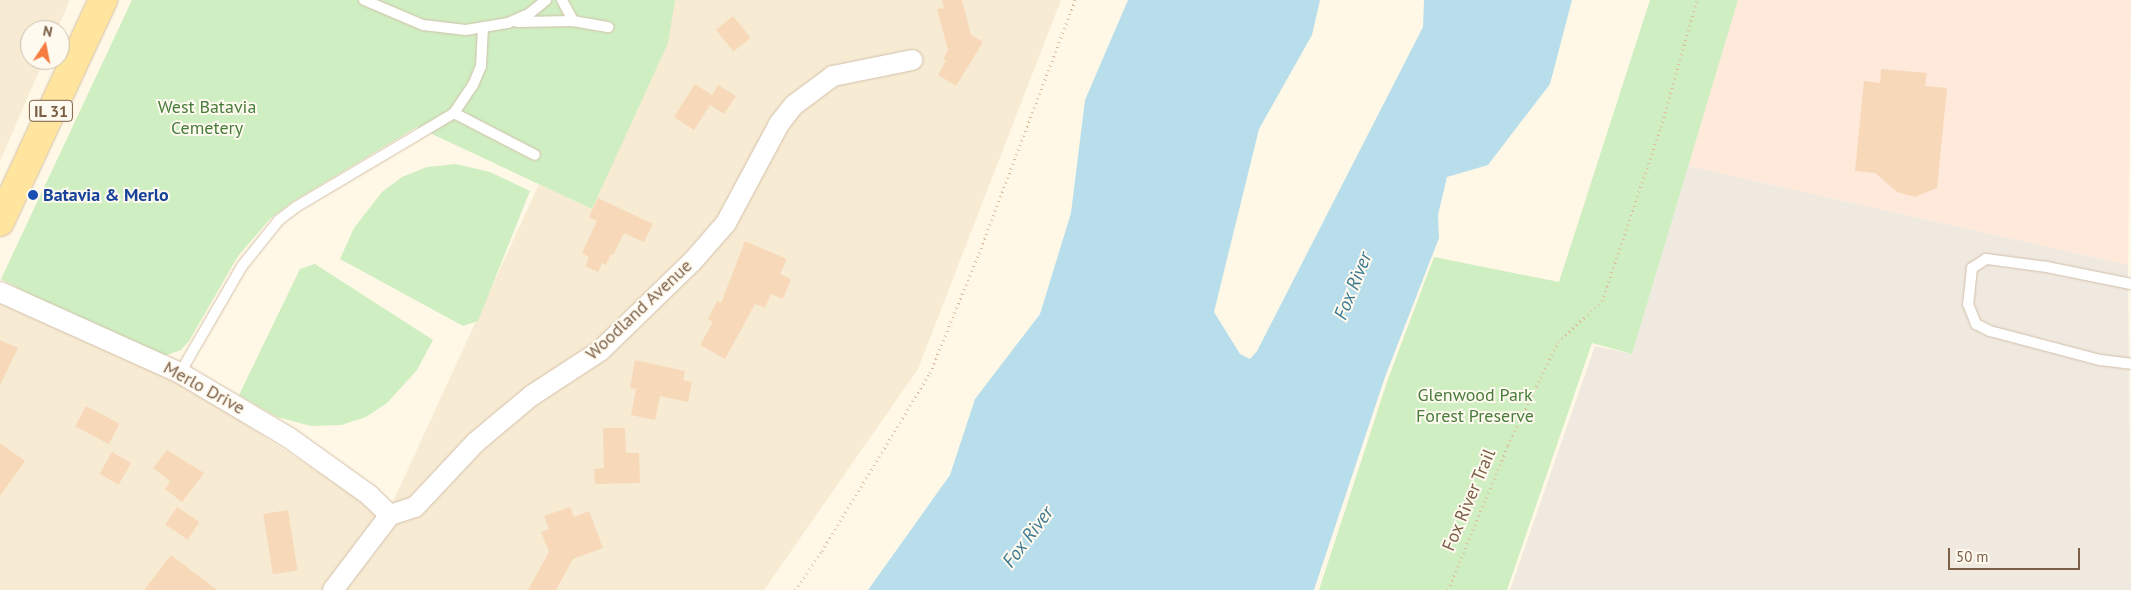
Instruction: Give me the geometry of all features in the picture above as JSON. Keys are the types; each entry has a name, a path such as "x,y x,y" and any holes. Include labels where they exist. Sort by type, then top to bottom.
{"main road":[{"name":"IL 31","path":"0,222 103,0"}],"street":[{"name":"Woodland Avenue","path":"390,515 414,506 476,442 531,396 600,351 692,262 726,223 779,124 794,105 833,76 912,60"},
{"name":"Merlo Drive","path":"0,292 180,373 288,437 369,495 390,515"},
{"path":"333,590 390,515"}],"lane":[{"path":"364,0 422,25 483,30 508,23 530,13 546,0"},
{"path":"562,0 573,21"},
{"path":"508,23 573,21 608,28"},
{"path":"180,373 242,266 279,220 296,207 454,113 473,85 481,66 483,30"},
{"path":"454,113 535,155"},
{"path":"2131,284 2047,267 1986,259 1972,268 1968,304 1976,324 1990,331 2100,360 2131,364"}],"path":[{"path":"795,590 822,551 930,373 979,254 1075,0"},
{"name":"Fox River Trail","path":"1448,590 1508,445 1558,342 1602,301 1661,127 1697,0"}],"shaded area":[{"path":"0,0 70,0 61,20 20,20 20,70 40,70 0,161"},
{"path":"672,0 1061,0 918,369 764,590 0,590 0,292 180,381 386,517 539,184 591,209"},
{"path":"1738,0 2131,0 2128,265 1688,166"},
{"path":"1688,166 2128,265 2131,590 1510,590 1595,346 1632,354"}],"green space":[{"name":"West Batavia Cemetery","path":"132,0 675,0 668,43 592,209 417,127 292,202 270,219 238,256 189,341 181,350 164,356 44,302 1,279"},
{"name":"Glenwood Park Forest Preserve","path":"1650,0 1738,0 1632,354 1592,343 1507,590 1319,590 1388,379 1434,257 1559,282"},
{"path":"456,164 490,172 530,191 478,321 463,326 340,259 354,228 382,192 402,177 427,167"},
{"path":"315,264 433,340 417,370 387,403 366,417 341,425 311,426 277,417 239,395 300,269"}],"water":[{"name":"Fox River","path":"1128,0 1320,0 1312,35 1259,129 1214,312 1240,354 1250,359 1257,351 1423,27 1424,0 1572,0 1550,84 1488,165 1447,177 1438,215 1439,238 1385,377 1314,590 868,590 950,475 975,399 1040,314 1071,213 1085,100"}],"building":[{"path":"942,0 962,0 971,35 983,42 956,86 938,75 946,60 943,59 948,50 937,9 944,8"},
{"path":"733,16 751,38 734,52 716,30"},
{"path":"1881,69 1927,73 1925,86 1947,88 1937,188 1915,197 1897,192 1875,173 1855,171 1864,81 1880,83"},
{"path":"695,84 712,95 718,85 736,96 724,114 710,105 694,130 674,117"},
{"path":"598,198 653,224 644,242 624,233 613,255 611,254 606,265 602,263 598,272 585,266 589,257 582,253 597,221 589,217"},
{"path":"745,241 787,259 780,274 791,279 783,299 771,294 765,308 755,304 725,359 700,345 713,322 708,319 717,301 721,303"},
{"path":"0,340 18,348 0,385"},
{"path":"635,360 685,371 683,380 692,382 688,402 660,396 655,420 631,415 636,389 630,388"},
{"path":"86,406 120,424 109,444 75,426"},
{"path":"603,428 625,428 626,453 639,453 640,483 595,484 594,469 604,468"},
{"path":"0,443 25,461 0,496"},
{"path":"167,450 204,473 182,502 165,489 170,481 153,468"},
{"path":"112,452 131,463 119,485 100,474"},
{"path":"177,507 199,522 188,540 165,524"},
{"path":"570,507 574,517 589,511 603,548 573,559 556,590 528,590 549,552 541,532 549,529 544,516"},
{"path":"288,510 298,570 273,574 263,514"},
{"path":"171,555 217,590 144,590"}],"place":[{"name":"Batavia & Merlo","path":"33,195"}]}
